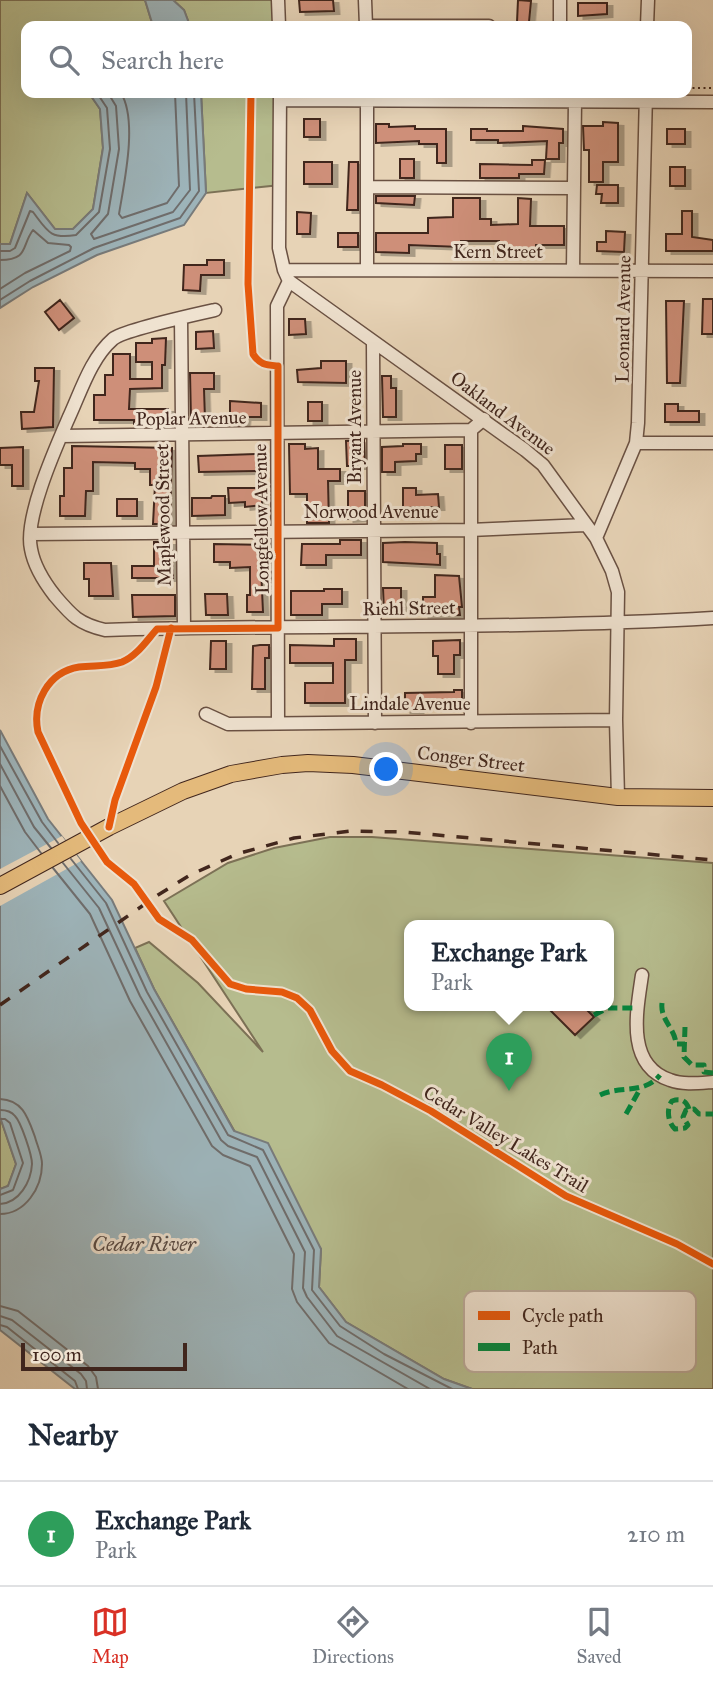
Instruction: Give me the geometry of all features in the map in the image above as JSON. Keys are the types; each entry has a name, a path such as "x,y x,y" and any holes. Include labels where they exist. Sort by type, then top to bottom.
{"main road":[{"name":"Conger Street","path":"0,886 102,831 207,781 257,768 295,764 353,765 618,797 713,798"}],"street":[{"path":"278,0 279,21"},
{"path":"365,0 366,21"},
{"path":"561,0 561,21"},
{"path":"647,21 648,0"},
{"name":"Longfellow Avenue","path":"278,723 277,306 287,275 279,248 280,98"},
{"path":"367,98 367,270"},
{"path":"564,98 575,102 632,98"},
{"name":"Leonard Avenue","path":"596,538 636,443 640,403 646,98"},
{"path":"659,98 713,102"},
{"path":"573,270 575,102"},
{"path":"367,187 574,188"},
{"name":"Kern Street","path":"287,275 367,270 713,271"},
{"name":"Oakland Avenue","path":"287,275 373,342 484,419 543,466 596,538 612,571 618,592 618,797"},
{"path":"31,534 48,466 98,358 115,337 215,310"},
{"name":"Maplewood Street","path":"181,318 184,628"},
{"name":"Bryant Avenue","path":"373,342 375,723"},
{"path":"471,723 471,430 484,419"},
{"name":"Poplar Avenue","path":"61,436 471,430"},
{"path":"636,443 713,443"},
{"name":"Norwood Avenue","path":"31,534 470,530 586,525"},
{"name":"Riehl Street","path":"31,534 30,548 43,581 72,617 87,626 105,630 617,624 713,618"},
{"name":"Lindale Avenue","path":"206,715 228,724 616,720"},
{"path":"642,975 637,1037 642,1057 655,1073 670,1081 713,1082"}],"path":[{"path":"692,88 713,88"}],"green space":[{"path":"0,0 145,0 151,21 21,21 21,98 92,98 100,109 103,148 93,209 73,229 55,229 27,193 10,244 0,244"},
{"path":"173,0 278,0 279,21 188,21 184,10"},
{"path":"201,98 280,98 280,185 206,193"},
{"path":"330,837 372,837 713,863 713,1389 472,1389 444,1379 346,1322 319,1287 321,1249 235,1132 154,989 135,948 149,942 198,983 263,1052 164,901 228,863 274,848"},
{"path":"0,1117 16,1164 8,1186 0,1189"}],"water":[{"path":"145,0 173,0 184,10 188,21 151,21"},
{"path":"92,98 201,98 206,193 184,225 97,255 33,287 0,308 0,244 10,244 27,193 55,229 73,229 93,209 103,148 100,109"},
{"name":"Cedar River","path":"0,730 48,819 112,900 154,989 234,1131 268,1143 321,1249 319,1287 346,1322 444,1379 472,1389 75,1389 0,1330 0,1189 8,1186 16,1164 0,1117"}],"pier":[{"path":"62,836 81,861 0,906 0,869"}],"building":[{"path":"299,0 333,0 334,11 300,12"},
{"path":"518,0 531,1 529,21 517,21"},
{"path":"578,3 607,3 607,14 578,16"},
{"path":"304,119 320,119 320,137 304,137"},
{"path":"603,122 618,123 618,162 603,162 603,182 589,182 589,150 584,150 583,126 603,126"},
{"path":"376,124 389,124 389,127 415,126 415,129 446,129 446,163 437,163 437,144 419,144 419,141 376,143"},
{"path":"523,126 563,129 563,143 559,143 559,159 546,159 547,141 498,143 498,140 471,140 471,129 523,131"},
{"path":"667,129 685,129 685,144 667,144"},
{"path":"400,159 414,159 414,178 400,178"},
{"path":"532,160 545,160 544,174 519,174 519,178 480,178 480,164 532,165"},
{"path":"304,162 332,162 332,184 304,184"},
{"path":"349,162 358,162 358,210 347,210"},
{"path":"670,167 685,167 685,186 670,186"},
{"path":"597,185 618,185 618,203 601,203 602,194 596,194"},
{"path":"376,196 415,196 414,205 376,203"},
{"path":"453,198 480,198 480,219 491,219 491,225 518,224 518,198 531,199 530,226 564,226 564,245 536,245 536,248 499,251 499,241 461,241 461,247 409,245 409,253 376,252 376,233 428,233 428,218 453,217"},
{"path":"682,211 692,211 692,237 713,240 713,251 666,251 666,234 682,234"},
{"path":"297,212 311,213 310,234 297,234"},
{"path":"606,231 625,232 624,252 597,251 597,242 606,242"},
{"path":"338,233 358,233 358,247 338,247"},
{"path":"207,260 224,260 224,275 201,275 200,291 183,290 184,265 207,265"},
{"path":"703,299 713,299 713,334 702,334"},
{"path":"60,300 74,318 59,330 45,312"},
{"path":"666,301 684,301 680,383 667,383"},
{"path":"289,319 305,319 306,334 289,335"},
{"path":"213,331 214,348 196,349 196,332"},
{"path":"166,338 162,388 130,389 129,409 168,409 168,421 134,424 134,420 94,420 94,395 105,395 105,375 113,375 113,354 130,354 130,379 152,379 152,362 136,362 136,343 152,343 152,339"},
{"path":"321,361 346,361 346,383 298,382 297,370 321,368"},
{"path":"35,368 54,368 53,427 22,429 21,412 34,412 39,381 35,381"},
{"path":"190,373 214,373 214,389 204,389 205,419 191,420"},
{"path":"382,376 391,376 391,388 396,388 396,417 383,417"},
{"path":"230,401 261,403 261,417 245,417 244,425 230,425"},
{"path":"308,402 322,402 322,421 308,421"},
{"path":"665,404 678,404 678,411 699,411 699,422 665,422"},
{"path":"364,440 365,466 347,466 346,441"},
{"path":"289,444 305,444 305,449 318,448 318,469 340,469 340,481 328,481 329,523 307,523 307,494 290,494"},
{"path":"421,444 421,454 416,454 416,461 395,462 395,472 382,472 382,447"},
{"path":"445,445 462,445 462,469 445,469"},
{"path":"72,446 172,448 170,524 153,524 155,485 150,485 150,469 135,469 135,463 93,462 93,491 86,491 85,516 60,516 60,496 64,496 64,468 72,468"},
{"path":"23,447 23,486 12,486 12,465 0,465 0,448"},
{"path":"259,454 260,471 199,472 198,456"},
{"path":"228,488 262,488 262,505 245,507 245,502 229,503"},
{"path":"403,488 416,488 416,495 438,494 439,507 403,508"},
{"path":"348,491 365,491 365,518 348,519"},
{"path":"225,496 225,515 192,516 192,498"},
{"path":"117,499 137,499 137,516 117,516"},
{"path":"340,540 361,540 361,555 326,555 326,565 301,565 302,544 340,544"},
{"path":"154,542 171,542 173,578 132,578 132,566 154,566"},
{"path":"383,543 437,543 440,565 383,562"},
{"path":"214,544 265,545 265,567 261,567 263,612 247,612 250,567 230,568 230,562 214,562"},
{"path":"84,563 111,563 113,596 89,596 89,579 84,579"},
{"path":"435,575 459,576 462,607 459,607 460,615 423,615 423,597 435,597"},
{"path":"383,588 401,588 401,612 384,612"},
{"path":"342,589 342,604 322,604 322,615 291,615 291,591"},
{"path":"205,594 227,594 228,615 206,615"},
{"path":"132,595 175,595 175,616 133,617"},
{"path":"334,639 356,639 356,660 345,660 345,703 305,703 305,683 333,683 333,663 290,663 290,645 334,646"},
{"path":"460,640 460,655 454,655 454,674 438,674 438,656 433,656 433,641"},
{"path":"211,641 226,641 226,669 210,669"},
{"path":"269,645 269,658 265,658 265,689 252,689 253,646"},
{"path":"462,690 462,704 418,706 418,710 405,710 405,693"},
{"path":"551,1011 588,1011 594,1017 575,1035"}],"railway":[{"path":"0,1005 190,875 237,854 294,838 350,831 404,832 713,860"}],"marked path":[{"path":"662,1003 663,1014 676,1044 685,1044"},
{"path":"614,1008 637,1008"},
{"path":"594,1015 602,1011"},
{"path":"685,1027 684,1057 692,1065 704,1065 704,1072 713,1073"},
{"path":"600,1095 647,1085 660,1075"},
{"path":"626,1114 640,1089"},
{"path":"689,1109 682,1100 672,1101 669,1116 675,1129 688,1125 683,1117 686,1110 694,1109 699,1114 713,1114"}],"cycle path":[{"name":"Cedar Valley Lakes Trail","path":"251,98 248,284 253,354 264,364 278,366 278,628 157,629 137,652 122,662 79,667 59,675 51,682 40,700 38,732 81,823 107,862 134,884 159,919 192,940 230,984 246,989 282,992 297,998 310,1010 332,1051 350,1071 431,1111 566,1196 677,1244 713,1264"},
{"path":"109,827 115,800 156,687 171,628"}],"place":[{"name":"Exchange Park","path":"509,1091"}]}
